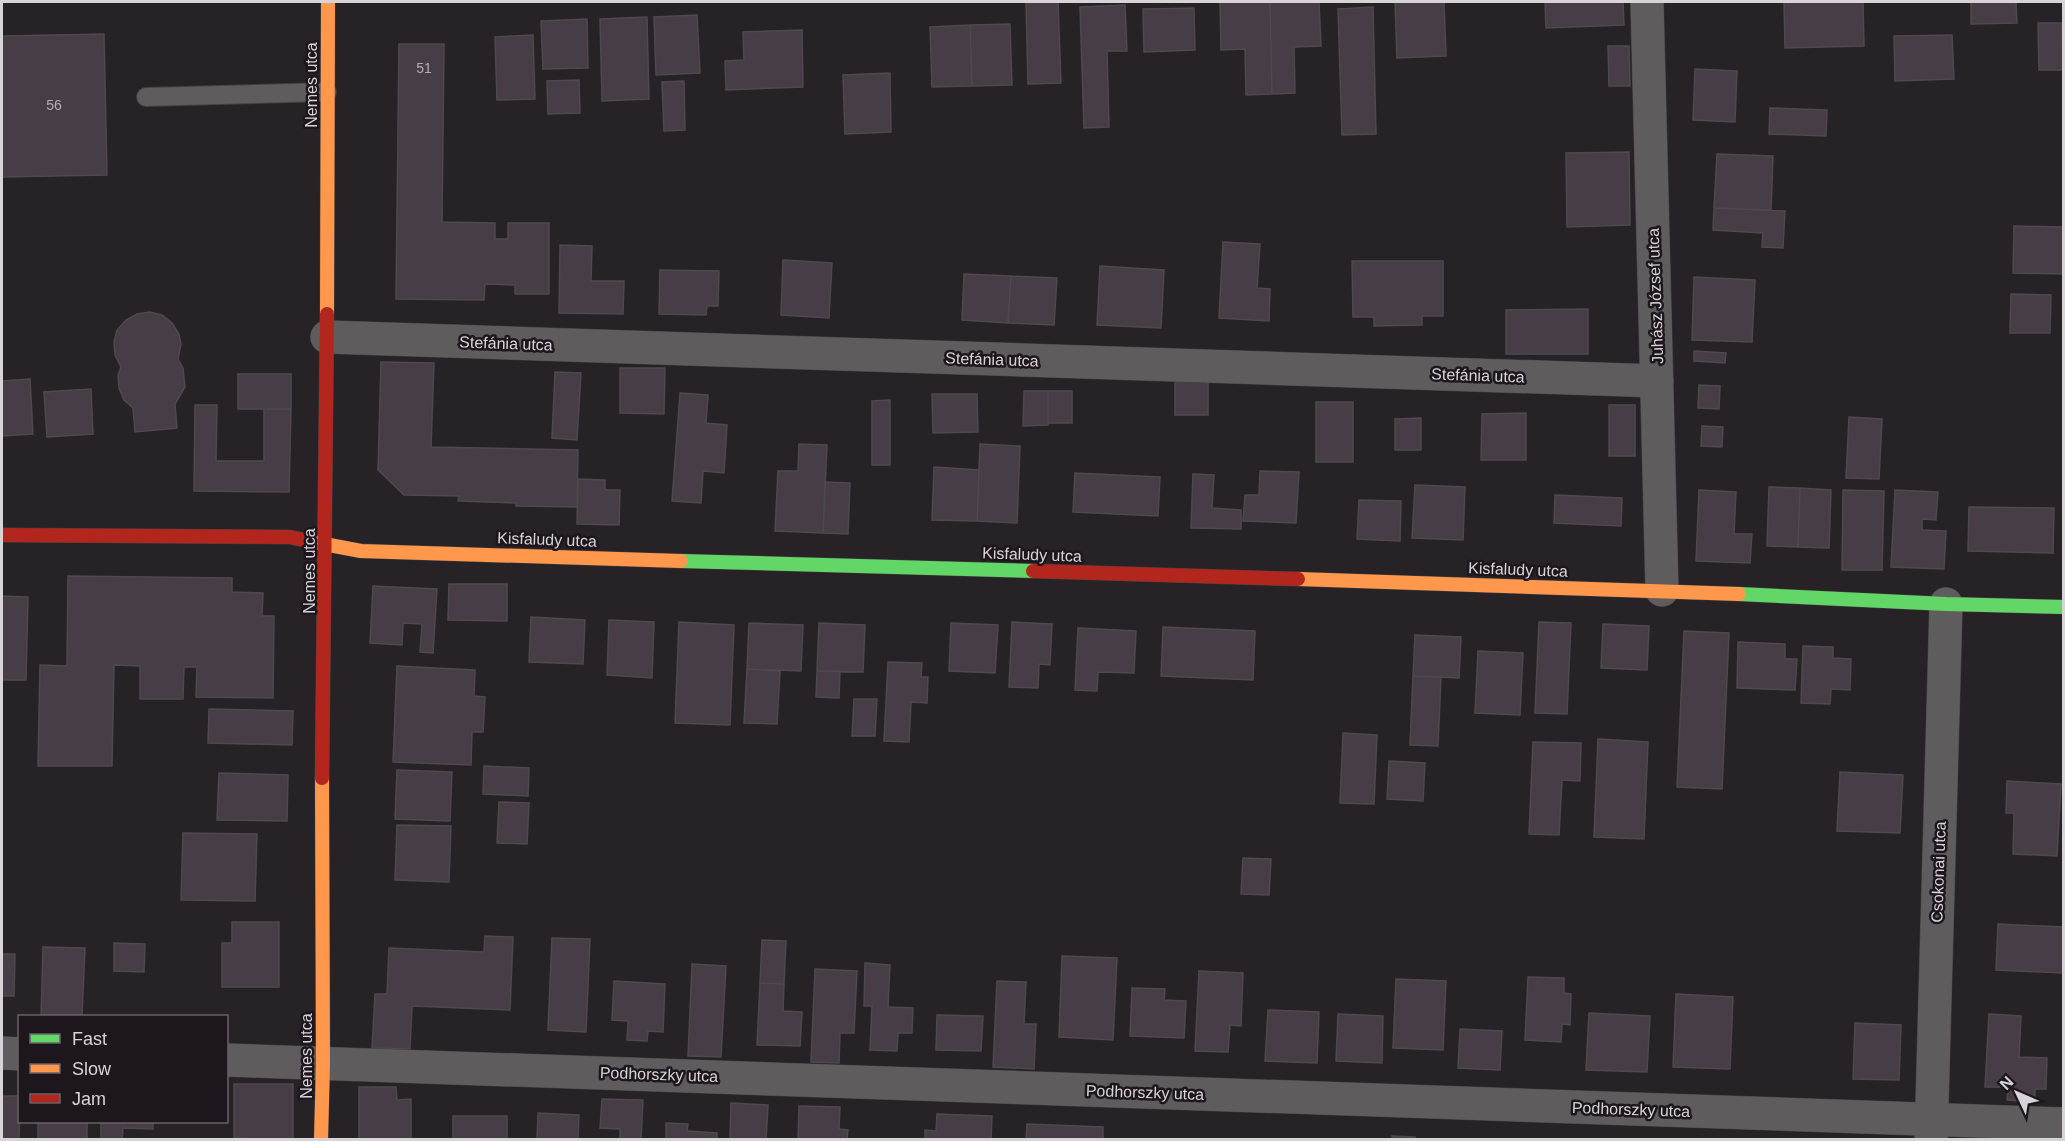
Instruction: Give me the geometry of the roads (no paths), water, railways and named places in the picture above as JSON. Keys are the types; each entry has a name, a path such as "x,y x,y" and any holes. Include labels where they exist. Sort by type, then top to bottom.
{"street":[{"name":"Nemes utca","path":"321,1140 322,810 327,464 328,2"},
{"name":"Juhász József utca","path":"1647,2 1662,590"},
{"name":"Stefánia utca","path":"327,337 1657,381"},
{"name":"Kisfaludy utca","path":"2,535 274,536 361,551 1662,590 1946,604 2064,607"},
{"name":"Csokonai utca","path":"1931,1130 1946,604"},
{"path":"2,1053 18,1054"},
{"name":"Podhorszky utca","path":"228,1060 1931,1130 2064,1124"}],"lane":[{"path":"146,98 327,92"}]}
